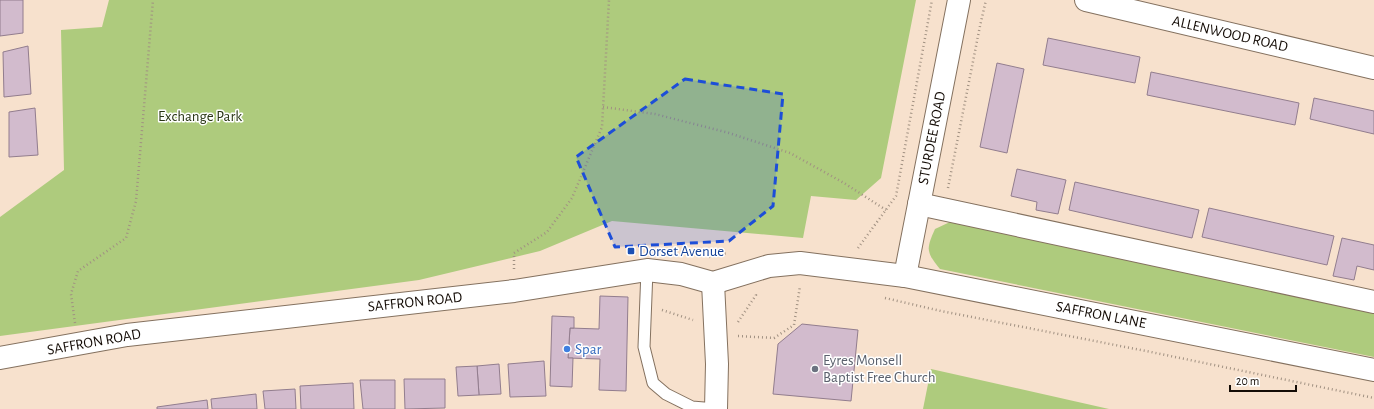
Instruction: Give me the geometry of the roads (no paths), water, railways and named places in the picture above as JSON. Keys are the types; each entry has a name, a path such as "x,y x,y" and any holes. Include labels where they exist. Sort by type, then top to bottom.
{"main road":[{"name":"STURDEE ROAD","path":"905,276 959,0"},
{"name":"ALLENWOOD ROAD","path":"1086,0 1374,68"},
{"path":"919,204 1374,302"},
{"name":"SAFFRON LANE","path":"714,283 769,266 800,263 905,276 1374,370"},
{"name":"SAFFRON ROAD","path":"0,358 127,335 514,291 647,270 681,274 714,283"},
{"path":"714,283 717,364 716,409"}],"lane":[{"path":"647,270 644,347 653,383 666,394 692,407 716,409"}],"place":[{"name":"Dorset Avenue","path":"631,251"},
{"name":"Spar","path":"567,349"},
{"name":"Eyres Monsell Baptist Free Church","path":"815,369"}],"park label":[{"name":"Exchange Park","path":"200,116"}]}
